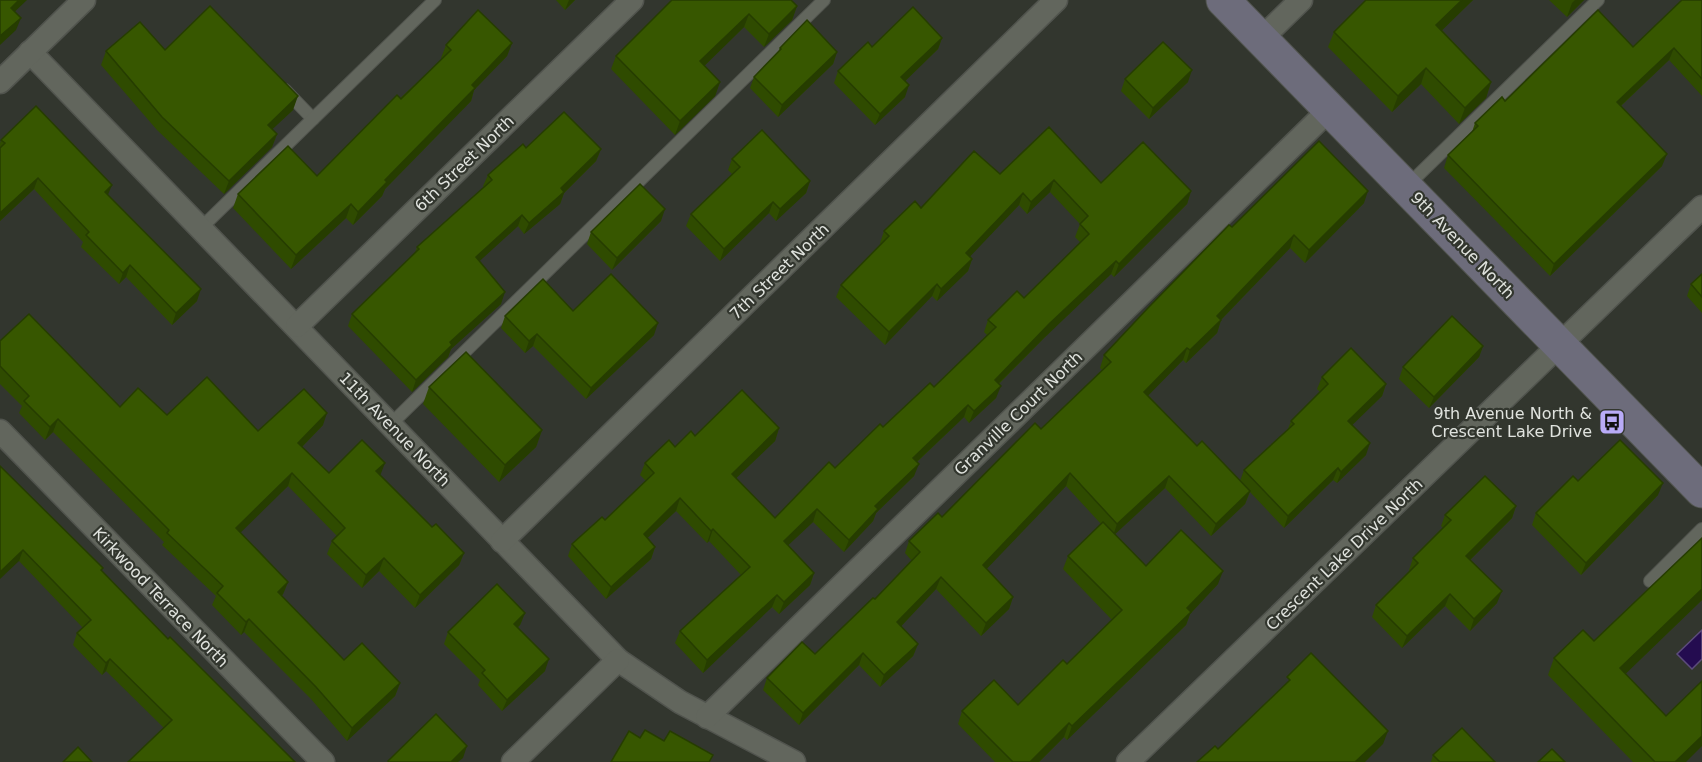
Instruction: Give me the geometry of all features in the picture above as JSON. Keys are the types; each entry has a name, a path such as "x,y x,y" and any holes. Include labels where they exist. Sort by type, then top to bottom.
{"street":[{"path":"0,82 84,0"},
{"name":"6th Street North","path":"297,326 632,0"},
{"name":"7th Street North","path":"502,541 1056,0"},
{"name":"9th Avenue North","path":"1223,0 1702,490"},
{"path":"1261,39 1301,0"},
{"name":"11th Avenue North","path":"30,52 618,660 680,702 794,762"},
{"name":"Granville Court North","path":"707,717 1330,109"},
{"name":"Crescent Lake Drive North","path":"1128,762 1702,207"},
{"name":"Kirkwood Terrace North","path":"0,431 323,762"},
{"path":"513,762 618,660"}],"lane":[{"path":"201,228 435,0"},
{"path":"390,424 824,0"},
{"path":"1406,187 1598,0"},
{"path":"272,76 313,119"},
{"path":"1650,581 1702,529"}],"shaded area":[{"path":"1702,630 1702,659 1692,669 1677,654"}],"building":[{"path":"0,0 19,0 11,8 21,18 0,36"},
{"path":"672,0 791,0 797,6 769,34 749,14 700,61 720,82 680,121 616,56"},
{"path":"1366,0 1462,0 1436,25 1491,82 1465,108 1426,68 1398,96 1334,32"},
{"path":"1682,0 1702,0 1702,79 1674,48 1617,102 1667,154 1554,264 1448,155 1478,126 1475,123 1502,97 1505,101 1598,10 1633,47"},
{"path":"210,6 298,96 268,125 277,134 229,181 162,117 106,51 140,22 165,50"},
{"path":"913,7 942,38 901,77 909,85 880,114 838,71 868,42 872,47"},
{"path":"478,10 512,43 472,85 475,88 385,180 387,182 358,212 351,204 296,255 238,194 288,146 317,176 397,95 401,99 451,50 446,45"},
{"path":"807,20 837,52 782,105 754,77"},
{"path":"1163,42 1192,70 1153,108 1125,79"},
{"path":"36,106 112,185 105,192 201,289 176,313 130,265 123,273 86,235 89,232 38,178 0,213 0,148 5,143 1,140"},
{"path":"564,112 601,149 561,188 564,192 529,223 522,215 476,257 505,292 450,342 452,345 416,380 352,314 419,249 417,247 492,180 488,175 523,144 526,148"},
{"path":"1049,127 1101,183 1143,142 1191,191 1119,264 1116,261 1049,324 995,380 1001,386 974,411 968,405 913,458 919,464 875,506 878,509 849,540 817,509 784,541 814,573 784,602 777,595 707,660 680,631 750,567 680,498 644,534 655,547 611,587 572,544 602,517 605,520 654,473 645,463 669,440 675,447 691,431 695,436 742,390 779,428 732,474 775,518 829,462 835,468 880,424 883,427 930,383 934,387 996,327 988,320 1017,291 1024,298 1089,234 1080,224 1088,216 1054,180 1031,202 1023,193 966,253 972,259 941,289 937,284 889,332 841,285 889,236 884,231 915,201 921,208 974,151 1000,174"},
{"path":"762,130 810,181 780,209 773,202 724,249 691,214 740,167 732,159"},
{"path":"1319,141 1368,191 1309,250 1294,235 1217,316 1221,320 1190,350 1187,348 1144,392 1197,446 1202,441 1250,491 1216,524 1169,476 1117,524 1070,473 983,565 1013,597 986,623 941,577 897,622 918,644 884,675 863,653 803,713 767,678 802,642 815,654 873,598 875,599 920,552 909,541 938,513 942,517 1035,423 1041,429 1111,362 1104,355 1148,308 1229,225 1232,227"},
{"path":"640,184 665,209 617,258 591,232"},
{"path":"611,274 658,323 591,388 537,334 529,341 505,316 543,279 573,311"},
{"path":"1702,274 1702,297 1691,284"},
{"path":"29,314 120,407 138,388 167,415 207,377 258,431 304,389 327,413 298,443 329,473 362,440 385,463 376,471 432,527 436,524 464,553 420,595 384,558 366,575 332,541 345,528 292,473 236,528 288,582 278,592 344,660 362,643 400,683 352,728 316,687 249,619 246,622 217,593 223,586 167,533 169,530 58,419 50,427 24,401 29,396 0,366 0,341"},
{"path":"1452,316 1483,346 1434,397 1403,367"},
{"path":"1351,348 1386,384 1348,421 1370,443 1341,472 1338,468 1288,516 1244,470 1294,424 1291,421 1328,384 1322,377"},
{"path":"466,352 542,430 505,465 429,387"},
{"path":"1620,440 1663,483 1586,563 1536,513 1573,476 1578,481"},
{"path":"0,466 103,568 101,570 168,639 170,637 295,762 128,762 172,720 110,659 106,663 77,633 91,620 23,550 0,572"},
{"path":"1485,476 1516,506 1466,556 1502,591 1474,619 1450,594 1407,636 1376,605 1418,563 1413,558 1451,520 1445,515"},
{"path":"1103,522 1146,566 1181,530 1223,571 1187,608 1191,612 1072,726 1069,723 1030,762 1013,762 962,711 994,680 1018,705 1063,660 1067,664 1122,610 1068,556"},
{"path":"1702,538 1702,589 1620,668 1666,716 1702,681 1702,736 1675,762 1655,762 1554,658 1583,630 1594,641"},
{"path":"497,584 525,613 514,624 549,659 507,700 482,673 485,670 448,632"},
{"path":"1311,653 1388,731 1355,762 1197,762 1215,746 1218,749 1290,680 1287,677"},
{"path":"436,714 467,746 451,762 388,761"},
{"path":"1462,728 1495,762 1440,762 1433,755"},
{"path":"645,730 664,741 670,731 713,755 709,762 611,762 629,731 640,738"},
{"path":"78,747 92,762 63,762"},
{"path":"1552,749 1565,762 1538,762"}],"place":[{"name":"9th Avenue North & Crescent Lake Drive","path":"1612,422"}]}
